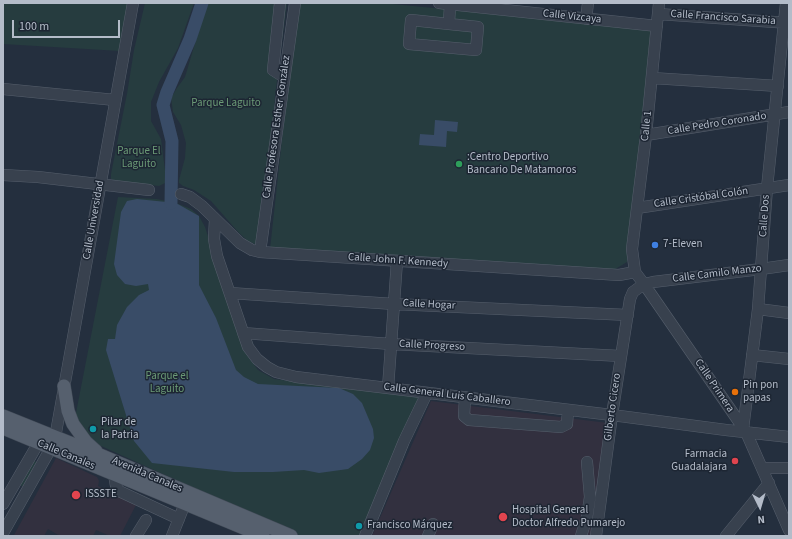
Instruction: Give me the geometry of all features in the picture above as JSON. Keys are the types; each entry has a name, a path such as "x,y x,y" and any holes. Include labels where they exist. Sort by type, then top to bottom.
{"main road":[{"path":"64,386 68,411 73,424 86,442 100,455"},
{"name":"Avenida Canales","path":"3,416 47,441 100,455 187,498 290,536"},
{"name":"Calle Canales","path":"3,428 47,441 114,475 187,498 263,536"}],"street":[{"name":"Calle Universidad","path":"47,441 64,386 133,3"},
{"path":"280,3 273,70 284,77"},
{"name":"Calle Profesora Esther González","path":"260,252 295,3"},
{"path":"586,19 588,3"},
{"name":"Calle Dos","path":"744,431 758,309 767,188 778,86 787,23 786,3"},
{"path":"448,4 449,24"},
{"name":"Calle Vizcaya","path":"448,4 520,7 586,19 657,26"},
{"name":"Calle Francisco Sarabia","path":"659,8 787,23"},
{"name":"Calle 1","path":"632,249 646,135 659,8"},
{"path":"411,20 449,24 478,27 476,50 409,44 411,20"},
{"path":"652,78 778,86"},
{"path":"3,89 115,100"},
{"name":"Calle Pedro Coronado","path":"646,135 789,112"},
{"path":"3,175 101,183 149,190"},
{"name":"Calle Cristóbal Colón","path":"637,208 789,185"},
{"name":"Calle John F. Kennedy","path":"181,194 190,197 202,206 240,243 252,250 260,252 397,262 619,275 635,272"},
{"name":"Calle General Luis Caballero","path":"215,219 214,239 216,250 248,347 254,356 267,367 276,372 296,377 789,436"},
{"name":"Calle Primera","path":"632,249 635,272 744,431 769,483 789,530"},
{"path":"388,388 397,262"},
{"name":"Calle Camilo Manzo","path":"644,284 789,265"},
{"name":"Gilberto Cicero","path":"596,536 612,415 630,299 634,292 644,284"},
{"name":"Calle Hogar","path":"230,293 394,304 628,315"},
{"path":"758,309 789,313"},
{"name":"Calle Progreso","path":"243,333 391,344 621,356"},
{"path":"752,355 789,359"},
{"path":"365,536 404,441 427,393"},
{"path":"465,397 464,416 468,420 561,427 567,424 568,410"},
{"path":"3,504 7,488 47,441"},
{"path":"9,536 3,533 47,441"},
{"path":"581,536 587,517 590,497 587,462"},
{"path":"762,468 789,468"},
{"path":"114,475 116,486 119,491 179,519"},
{"path":"726,536 769,483"},
{"path":"172,536 187,498"},
{"path":"136,536 146,520"},
{"path":"428,536 433,524"}],"shaded area":[{"path":"431,401 608,423 591,536 372,536"},
{"name":"ISSSTE","path":"56,458 97,477 99,481 98,486 136,505 120,536 110,536 96,530 93,536 60,536 48,529 44,536 14,535"}],"green space":[{"path":"3,3 129,3 120,51 3,44"},
{"name":"Parque El Laguito","path":"145,3 194,3 178,48 159,82 151,102 151,121 161,139 166,178 165,183 159,186 115,181 111,179 134,50"},
{"name":"Parque Laguito","path":"207,3 287,3 275,96 271,153 257,245 248,241 239,233 211,201 194,190 179,183 185,158 186,143 181,125 173,112 171,98 185,77"},
{"name":":Centro Deportivo Bancario De Matamoros","path":"297,3 383,3 654,30 627,262 612,271 270,249"},
{"name":"Parque el Laguito","path":"118,197 157,199 176,203 191,209 199,216 205,227 246,354 258,370 274,379 421,397 362,536 300,536 90,441 75,418"},
{"path":"33,460 39,464 26,488 20,485"}],"water":[{"path":"435,120 458,122 457,132 447,131 446,147 419,145 420,134 434,135"},
{"name":"Parque el Laguito","path":"137,199 176,203 199,216 199,285 216,318 236,370 244,377 258,384 339,388 353,394 362,403 373,429 374,438 370,450 362,459 348,469 319,473 304,470 234,472 152,463 134,441 106,350 108,339 115,339 117,325 127,307 139,295 149,290 148,284 136,286 125,284 117,275 114,264 121,212 127,201"}],"waterway":[{"path":"171,203 172,141 163,105 167,92 190,39 202,3"}],"place":[{"name":":Centro Deportivo Bancario De Matamoros","path":"459,164"},
{"name":"7-Eleven","path":"655,245"},
{"name":"Pin pon papas","path":"735,392"},
{"name":"Pilar de la Patria","path":"93,429"},
{"name":"Farmacia Guadalajara","path":"735,461"},
{"name":"ISSSTE","path":"76,495"},
{"name":"Hospital General Doctor Alfredo Pumarejo","path":"503,517"},
{"name":"Francisco Márquez","path":"359,526"}]}
